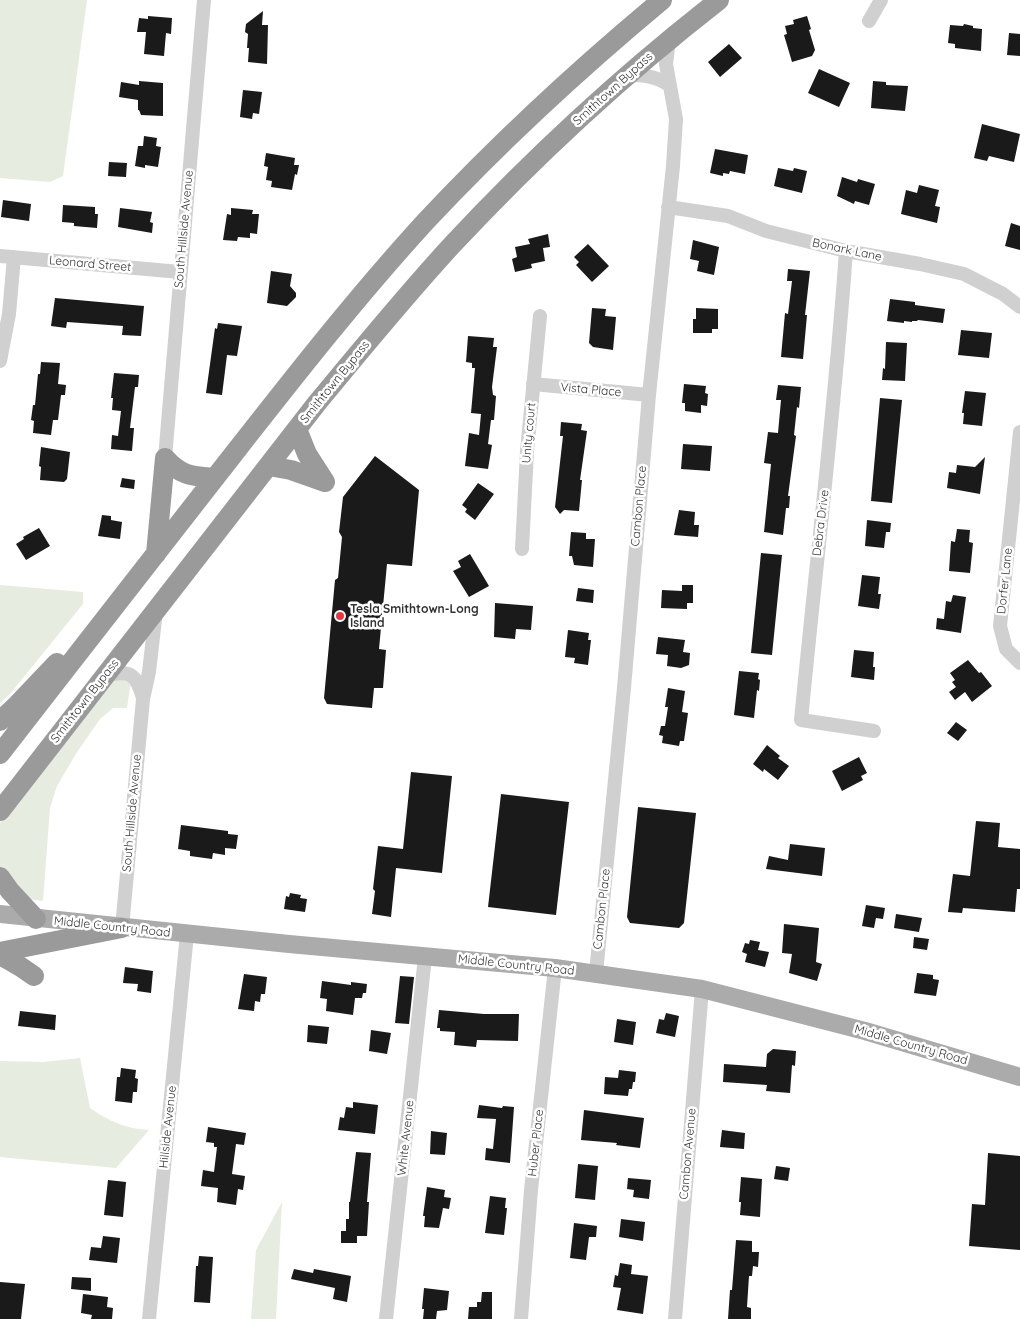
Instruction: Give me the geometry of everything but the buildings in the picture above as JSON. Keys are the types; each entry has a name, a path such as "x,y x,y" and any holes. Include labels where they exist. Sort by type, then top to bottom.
{"highway":[{"path":"0,754 334,327 426,222 490,155 557,91 662,0"},
{"name":"Smithtown Bypass","path":"0,810 297,428 361,349 452,245 550,147 628,75 668,40 719,0"},
{"path":"269,466 291,470 325,482 308,454 297,428"},
{"path":"165,458 183,474 214,478"},
{"path":"156,554 165,458"},
{"path":"0,721 48,670 106,618"},
{"path":"0,877 10,891 36,919"},
{"path":"0,954 122,928"},
{"path":"0,954 34,976 36,959 42,944"}],"main road":[{"name":"Middle Country Road","path":"0,914 122,928 555,968 702,989 865,1032 1020,1077"}],"street":[{"name":"South Hillside Avenue","path":"165,458 204,0"},
{"path":"869,21 882,0"},
{"name":"Cambon Place","path":"596,973 676,119 666,64 668,40"},
{"path":"628,75 644,75 656,78 669,85"},
{"name":"Bonark Lane","path":"668,207 728,216 766,231 846,251 964,274 1003,294 1020,307"},
{"name":"Debra Drive","path":"846,251 825,495 801,720 874,731"},
{"name":"Leonard Street","path":"7,256 180,272"},
{"path":"0,361 9,314 7,256"},
{"name":"Unity court","path":"522,549 533,384 540,316"},
{"name":"Vista Place","path":"533,384 649,395"},
{"name":"Dorfer Lane","path":"1020,432 1000,626 1006,649 1020,663"},
{"name":"South Hillside Avenue","path":"122,928 143,699 149,672 156,610"},
{"name":"South Hillside Avenue","path":"106,675 123,672 132,676 137,681 143,699"},
{"name":"Hillside Avenue","path":"148,1319 187,934"},
{"name":"White Avenue","path":"386,1319 425,956"},
{"name":"Huber Place","path":"521,1319 531,1190 555,968"},
{"name":"Cambon Avenue","path":"675,1319 702,989"}],"shaded area":[{"path":"0,0 87,0 63,176 50,182 0,178"},
{"path":"0,585 83,592 83,604 10,694 0,703"},
{"path":"112,675 131,682 127,708 113,708 100,719 77,752 57,786 50,808 43,901 0,895 0,823"},
{"path":"80,1058 90,1108 118,1124 149,1130 116,1168 0,1157 0,1061 43,1062"},
{"path":"282,1202 276,1319 251,1319 256,1250"}],"place":[{"name":"Tesla Smithtown-Long Island","path":"340,616"}]}
